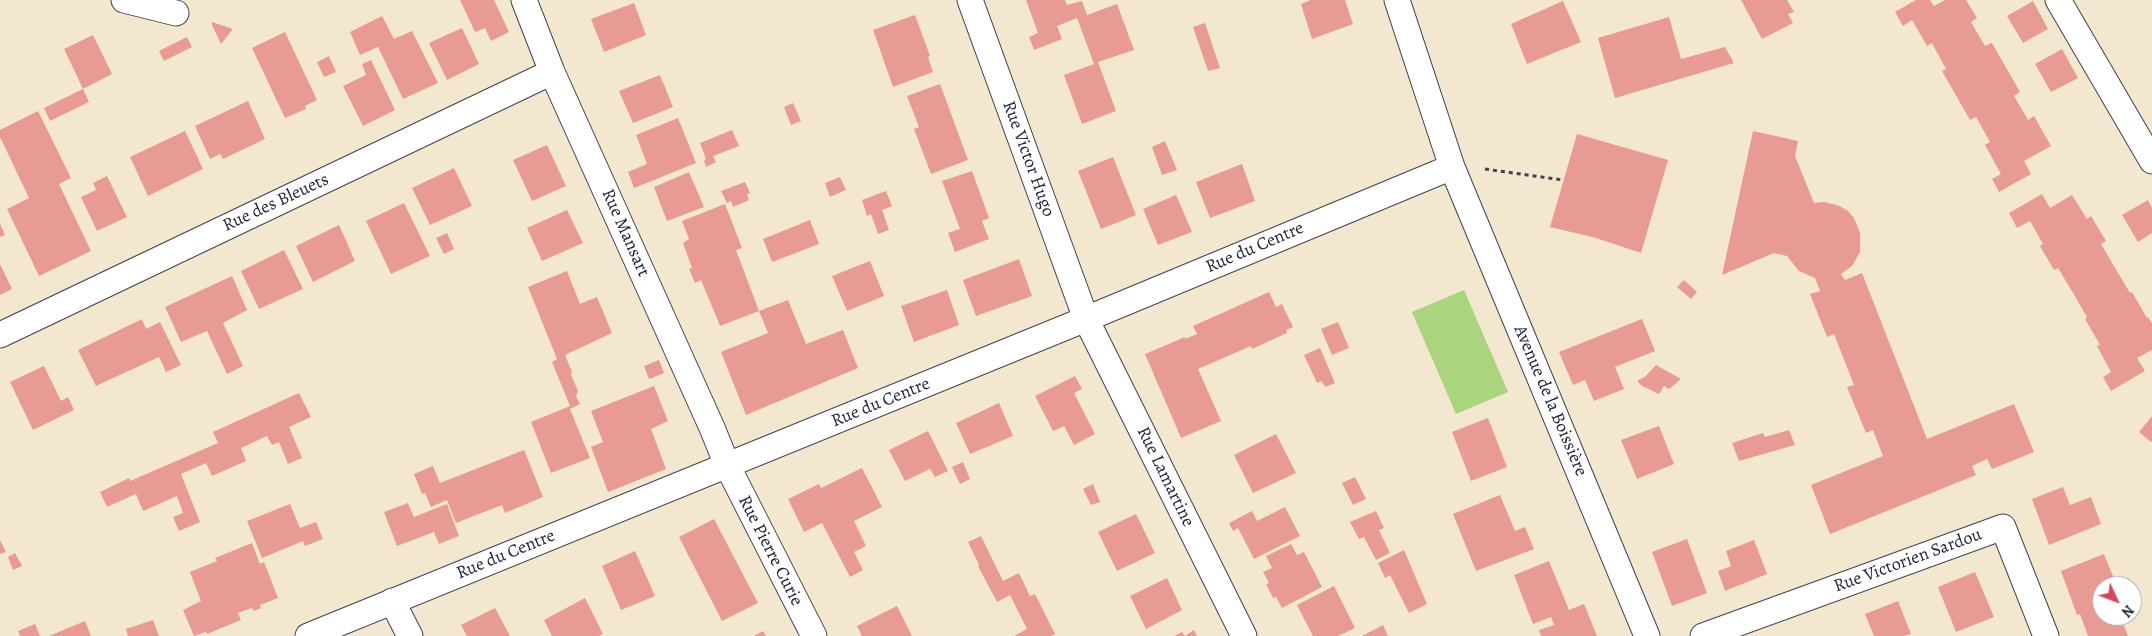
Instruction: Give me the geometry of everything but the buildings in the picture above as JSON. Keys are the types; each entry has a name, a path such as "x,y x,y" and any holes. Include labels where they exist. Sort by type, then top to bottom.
{"street":[{"path":"124,0 176,13"},
{"name":"Rue Mansart","path":"524,0 552,72 727,465"},
{"name":"Rue Victor Hugo","path":"970,0 1086,319"},
{"name":"Avenue de la Boissière","path":"1397,0 1452,166 1647,636"},
{"path":"2058,0 2142,123 2152,161"},
{"name":"Rue des Bleuets","path":"0,334 552,72"},
{"name":"Rue du Centre","path":"308,636 1086,319 1452,166"},
{"name":"Rue Lamartine","path":"1086,319 1244,636"},
{"name":"Rue Pierre Curie","path":"727,465 814,636"},
{"name":"Rue Victorien Sardou","path":"1703,636 2003,527 2046,636"},
{"path":"392,601 410,636"}],"path":[{"path":"1452,166 1563,180"}],"green space":[{"path":"1464,290 1508,392 1456,414 1412,312"}]}
